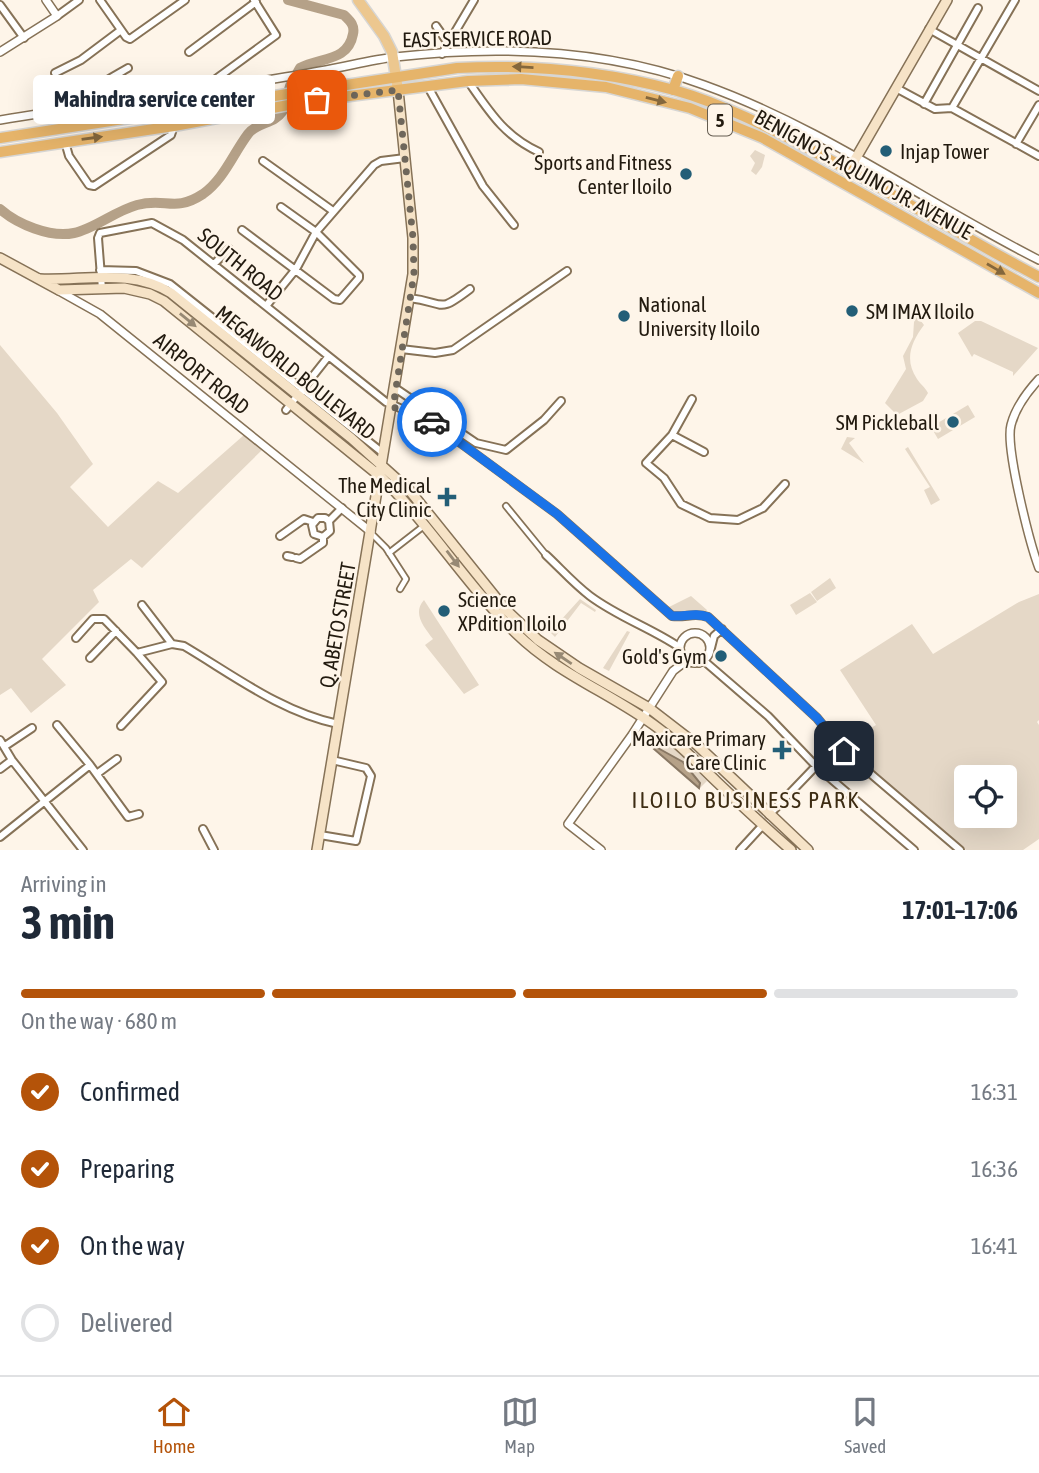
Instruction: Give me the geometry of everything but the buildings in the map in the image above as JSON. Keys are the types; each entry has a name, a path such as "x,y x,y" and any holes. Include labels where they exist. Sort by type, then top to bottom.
{"highway":[{"name":"BENIGNO S. AQUINO JR. AVENUE","path":"0,138 457,68 522,66 591,73 673,90 764,125 1039,277"},
{"path":"589,85 591,73"},
{"path":"673,90 678,76"},
{"name":"BENIGNO S. AQUINO JR. AVENUE","path":"0,152 174,126 310,101 427,85 521,79 589,85 690,108 763,138 1039,293"},
{"path":"139,99 142,115"},
{"path":"225,104 226,117"}],"main road":[{"path":"358,0 384,36 393,58 398,90"},
{"path":"849,170 947,0"},
{"name":"Q. ABETO STREET","path":"317,850 414,274 413,238 398,90"},
{"name":"AIRPORT ROAD","path":"0,258 58,290"},
{"name":"MEGAWORLD BOULEVARD","path":"36,279 100,274 144,281 171,293 274,376 301,392 381,477 406,495 426,525 490,606 516,633 556,666 623,700 649,709 689,753 792,850"},
{"path":"129,289 124,283 130,278"},
{"name":"MEGAWORLD BOULEVARD","path":"58,290 129,289 164,301 268,385 289,407 383,466 523,627 643,717 663,725 697,745 808,850"},
{"path":"268,385 276,384 274,376"},
{"path":"311,419 309,411 318,411"}],"street":[{"path":"46,0 57,16"},
{"path":"0,52 79,0"},
{"path":"100,0 130,39 186,0"},
{"path":"442,54 474,0"},
{"path":"952,108 1015,0"},
{"path":"189,52 255,1 276,35 209,85 210,89"},
{"path":"0,5 24,38"},
{"path":"924,104 978,8"},
{"path":"436,26 448,43"},
{"path":"929,29 1039,91"},
{"path":"55,73 81,60 121,30"},
{"name":"EAST SERVICE ROAD","path":"0,121 393,58 486,51 542,52 610,61 678,76 759,107 857,156 939,206 1039,260"},
{"path":"78,108 81,101 102,84 128,68"},
{"path":"468,81 505,131 520,144 539,152"},
{"path":"427,85 483,186 514,225"},
{"path":"896,88 935,109 952,108 1039,156"},
{"path":"1016,145 1039,105"},
{"path":"65,142 69,156 89,185 94,186 171,135 174,126"},
{"path":"266,306 296,269 316,232 377,163 405,158"},
{"path":"262,161 333,211"},
{"path":"242,230 337,300 359,275 316,232 281,207"},
{"name":"SOUTH ROAD","path":"102,289 99,234 147,223 156,224 183,240 328,358 393,407 432,422 557,514 672,616 698,614 708,617 817,718 844,751 960,850"},
{"path":"214,264 229,249"},
{"path":"100,274 136,271 170,285 301,392 385,455"},
{"path":"401,349 435,353 453,350 567,271"},
{"path":"410,298 443,306 470,289"},
{"name":"AIRPORT ROAD","path":"58,290 100,314 370,532"},
{"path":"289,407 328,358"},
{"path":"1039,379 1027,394 1011,424 1009,441 1026,525 1039,568"},
{"path":"395,388 476,443 506,450 544,420 561,401"},
{"path":"692,399 672,435 646,463 664,478 681,504 710,517 738,520 763,508 785,484"},
{"path":"672,435 704,452"},
{"path":"506,506 546,555 589,595 625,618 655,631 680,648"},
{"path":"292,557 300,559 323,543 323,537 330,531 330,522 341,508"},
{"path":"323,537 314,534 311,528 313,522 322,517 330,522"},
{"path":"280,536 304,519 313,522"},
{"path":"389,553 426,525"},
{"path":"370,532 378,538 406,579 400,589"},
{"path":"142,605 172,644"},
{"path":"76,638 89,621 104,619 162,682 121,726"},
{"path":"699,663 707,658 714,636 722,629"},
{"path":"90,658 116,631"},
{"path":"686,661 680,648 686,636 695,633 704,635 710,648"},
{"path":"137,653 172,644 184,646 263,695 299,712 338,724"},
{"path":"601,850 568,824 673,671 686,661 699,663 703,660 768,716 816,766 915,850"},
{"path":"57,724 98,773 128,817 139,814"},
{"path":"32,728 2,743 12,760 83,850"},
{"path":"769,815 816,766 844,751"},
{"path":"98,773 117,759"},
{"path":"0,769 12,760"},
{"path":"320,835 356,841 371,776 366,768 332,761"},
{"path":"0,837 90,765"},
{"path":"740,850 763,825"},
{"path":"203,829 214,850"}],"shaded area":[{"path":"755,150 765,155 762,167 756,175 751,171 755,163 750,156"},
{"path":"917,316 924,325 911,351 911,365 917,379 928,393 923,401 897,415 885,403 906,369 903,356 913,337"},
{"path":"975,321 981,321 1038,348 1013,376 1013,372 974,354 972,357 958,333"},
{"path":"0,345 57,413 93,464 70,487 108,527 158,481 178,493 244,435 262,450 142,568 131,559 93,590 99,602 42,659 66,685 31,713 11,688 0,695"},
{"name":"SM Pickleball","path":"968,405 975,417 938,439 931,427"},
{"path":"847,437 855,438 849,443 864,463 841,449"},
{"path":"908,447 940,500 931,505 924,490 930,487 905,449"},
{"path":"830,578 836,588 817,601 811,592"},
{"path":"810,593 817,602 796,615 790,605"},
{"path":"1039,594 1039,839 1023,850 966,850 842,745 876,725 840,670 912,624 933,654 1019,602"},
{"path":"691,596 706,612 676,614 667,608"},
{"path":"580,599 596,610 595,612 581,603 555,637 550,632"},
{"path":"424,600 479,685 464,694 425,645 433,639 419,615"},
{"path":"627,631 630,632 609,671 603,668"},
{"path":"660,739 675,749 707,781 699,789 653,749"},
{"path":"656,747 683,762 700,783 699,788 654,749"}],"waterway":[{"path":"0,209 34,229 65,234 82,231 137,205 185,203 203,194 223,174 252,130 279,116 300,68 339,54 350,43 353,28 344,15 288,0"}],"way so far":[{"path":"317,100 398,90 413,238 414,274 393,407 432,422"}],"place":[{"name":"Mahindra service center","path":"317,100"},
{"name":"Injap Tower","path":"886,151"},
{"name":"Sports and Fitness Center Iloilo","path":"686,174"},
{"name":"SM IMAX Iloilo","path":"852,311"},
{"name":"National University Iloilo","path":"624,316"},
{"name":"SM Pickleball","path":"953,422"},
{"name":"The Medical City Clinic","path":"447,497"},
{"name":"Science XPdition Iloilo","path":"444,611"},
{"name":"Gold's Gym","path":"721,656"},
{"name":"Maxicare Primary Care Clinic","path":"782,750"}],"district":[{"name":"ILOILO BUSINESS PARK","path":"746,800"}],"route":[{"path":"432,422 557,514 672,616 698,614 708,617 817,718 844,751"}]}
